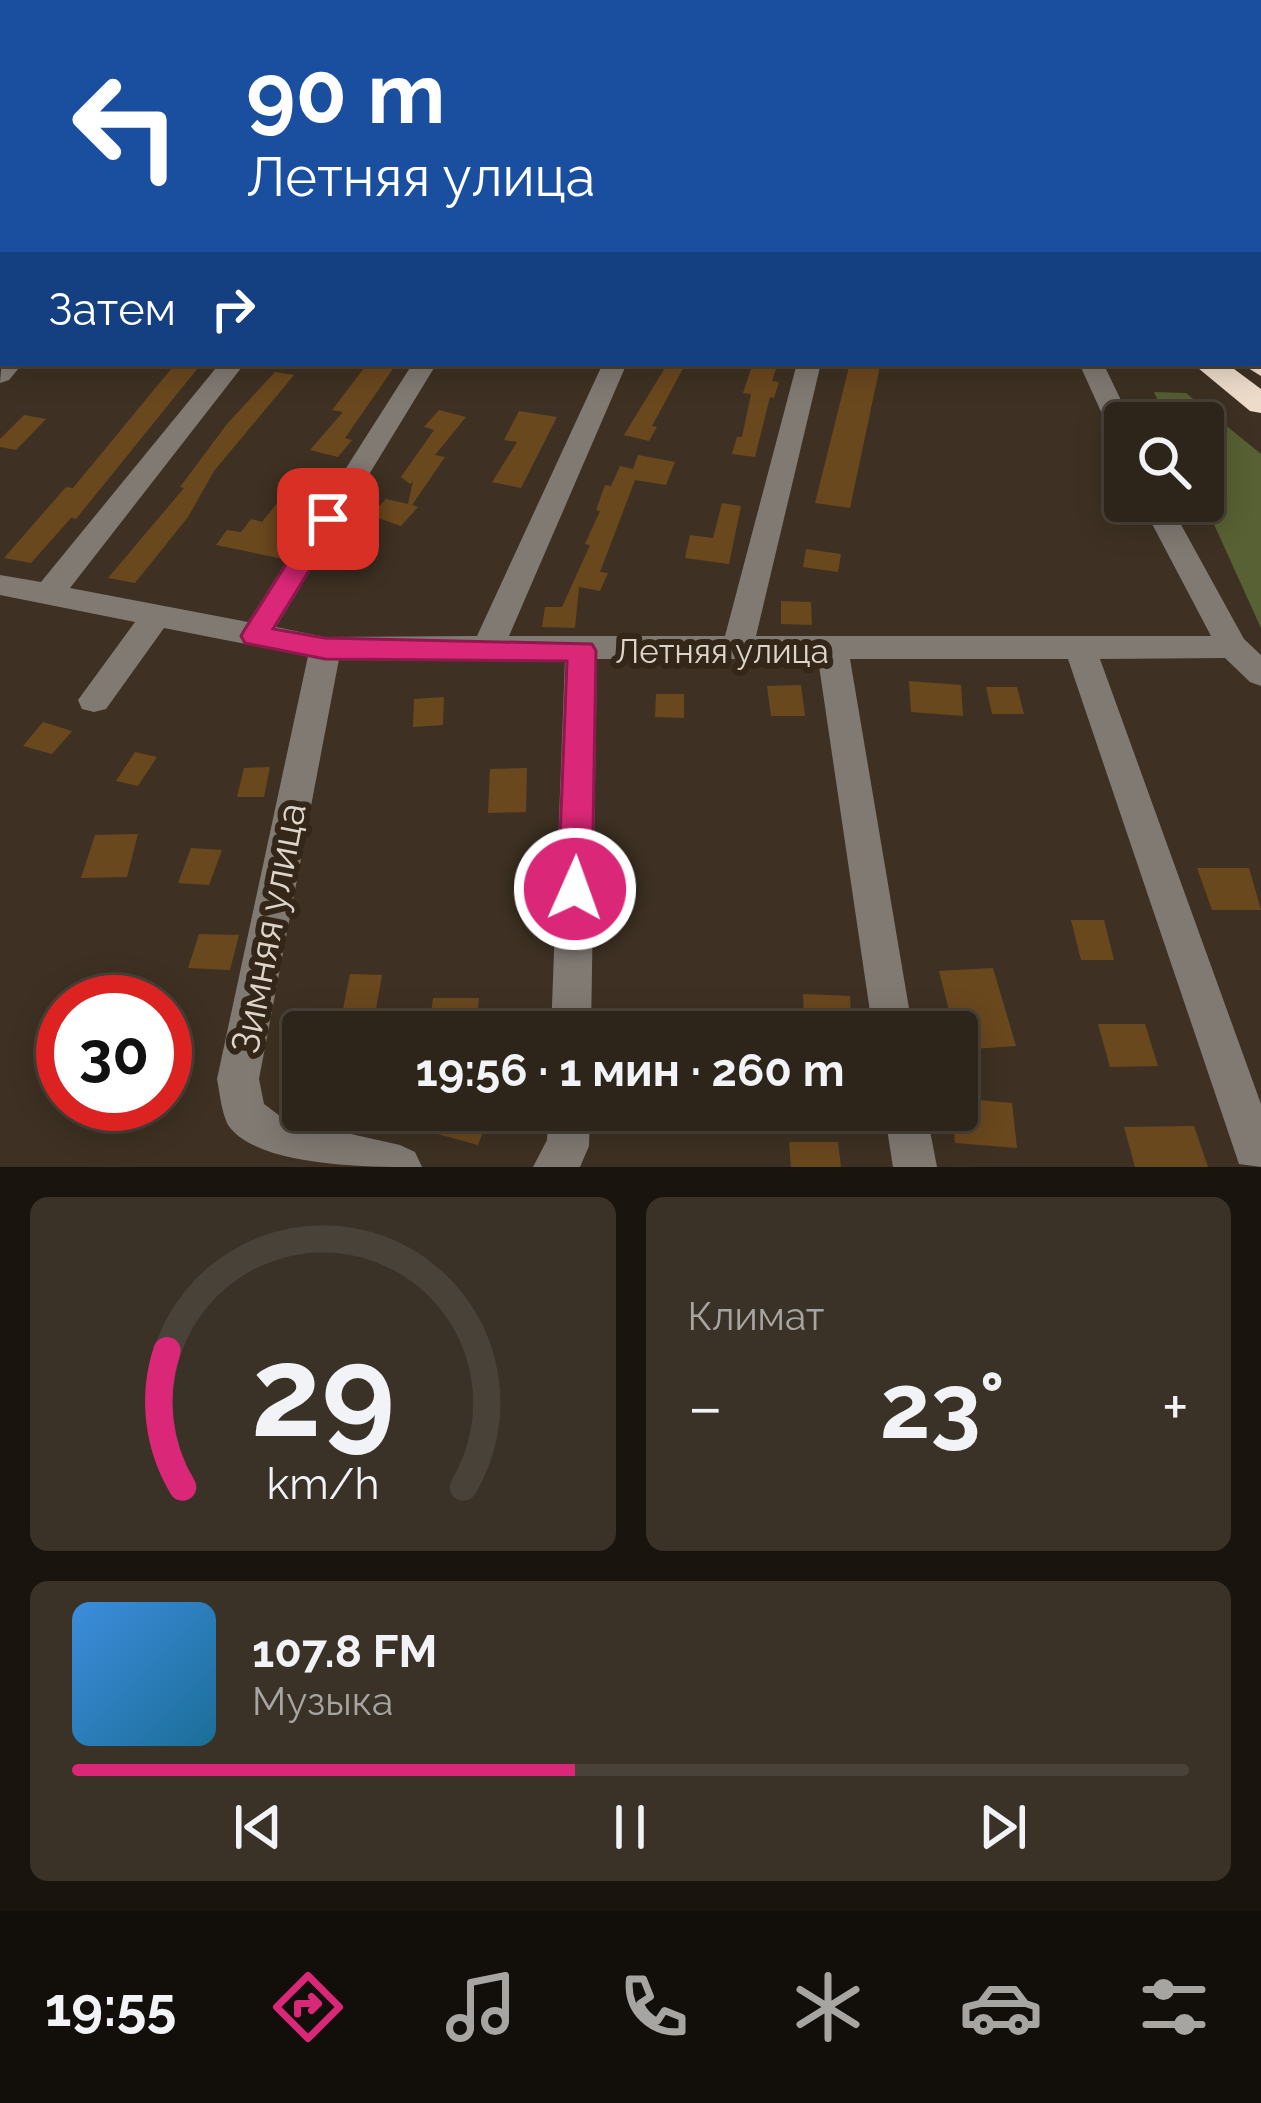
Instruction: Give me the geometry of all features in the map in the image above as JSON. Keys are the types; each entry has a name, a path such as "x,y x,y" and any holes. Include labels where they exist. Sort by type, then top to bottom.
{"highway":[{"path":"1211,366 1261,404"}],"street":[{"path":"49,593 231,366"},
{"path":"255,636 423,366"},
{"path":"487,650 614,366"},
{"path":"736,651 808,366"},
{"path":"1092,366 1109,402"},
{"path":"1165,522 1233,647 1261,674"},
{"name":"Летняя улица","path":"0,585 325,648 1233,647"},
{"path":"94,700 156,616"},
{"path":"1080,647 1261,1164"},
{"name":"Зимняя улица","path":"325,648 238,1079 245,1116 275,1138 400,1167"},
{"path":"833,650 889,1011"},
{"path":"572,1011 581,651"},
{"path":"555,1167 568,1146 568,1131"},
{"path":"909,1131 915,1167"}],"green space":[{"path":"1154,392 1186,393 1197,402 1159,402"},
{"path":"1224,424 1261,454 1261,628 1213,522 1224,522"}],"building":[{"path":"174,366 200,366 76,519 71,518 31,563 4,558 66,487 73,488"},
{"path":"366,366 395,366 345,438 352,440 338,457 310,450 343,412 332,410"},
{"path":"666,366 684,366 652,426 657,427 649,441 624,435"},
{"path":"752,366 777,366 772,381 779,382 774,398 770,397 755,457 732,454 737,437 742,437 751,394 743,393"},
{"path":"849,366 880,366 850,508 815,503"},
{"path":"275,372 294,375 214,471 188,517 135,583 108,578 184,488 180,487 227,424"},
{"path":"439,410 466,417 435,455 445,457 412,505 418,507 401,526 370,515 386,499 408,504 413,481 410,484 401,477 434,430 424,427"},
{"path":"519,411 557,417 521,488 492,482 517,442 504,440"},
{"path":"24,415 46,419 16,450 0,447 0,439"},
{"path":"638,455 675,462 666,485 635,480 600,572 608,573 600,591 579,587 575,628 542,627 545,607 562,607 590,545 585,544 600,511 596,510 605,485 611,486 620,466 633,469"},
{"path":"297,478 324,484 290,527 300,529 283,559 216,545 227,530 241,532 251,519 262,522"},
{"path":"722,503 741,506 729,564 685,558 690,535 713,538"},
{"path":"806,549 841,554 838,572 803,567"},
{"path":"781,601 811,602 812,625 781,624"},
{"path":"909,681 961,685 963,716 911,712"},
{"path":"801,685 805,716 771,716 767,686"},
{"path":"986,687 1017,687 1024,714 992,714"},
{"path":"656,694 684,694 684,718 655,717"},
{"path":"444,697 443,725 413,727 414,699"},
{"path":"43,722 72,731 52,754 23,746"},
{"path":"135,752 157,757 138,786 116,781"},
{"path":"270,767 264,797 237,797 244,768"},
{"path":"527,768 526,812 488,813 490,769"},
{"path":"138,834 127,877 81,878 95,835"},
{"path":"191,848 222,850 209,885 178,883"},
{"path":"1197,868 1249,868 1261,910 1212,910"},
{"path":"1071,920 1104,920 1114,960 1081,960"},
{"path":"199,934 239,935 230,970 188,968"},
{"path":"993,968 1016,1046 978,1049 978,1011 949,1011 939,971"},
{"path":"350,974 382,975 376,1011 343,1011"},
{"path":"803,994 850,996 851,1011 804,1011"},
{"path":"433,998 479,998 478,1011 431,1011"},
{"path":"1098,1024 1145,1024 1158,1066 1110,1067"},
{"path":"978,1100 1012,1103 1017,1148 955,1143 954,1131 978,1131"},
{"path":"1194,1126 1208,1167 1135,1167 1124,1127"},
{"path":"435,1131 483,1131 478,1145"},
{"path":"789,1142 838,1142 841,1167 791,1167"}],"route":[{"path":"328,519 255,636 325,648 581,651 575,889"}]}
